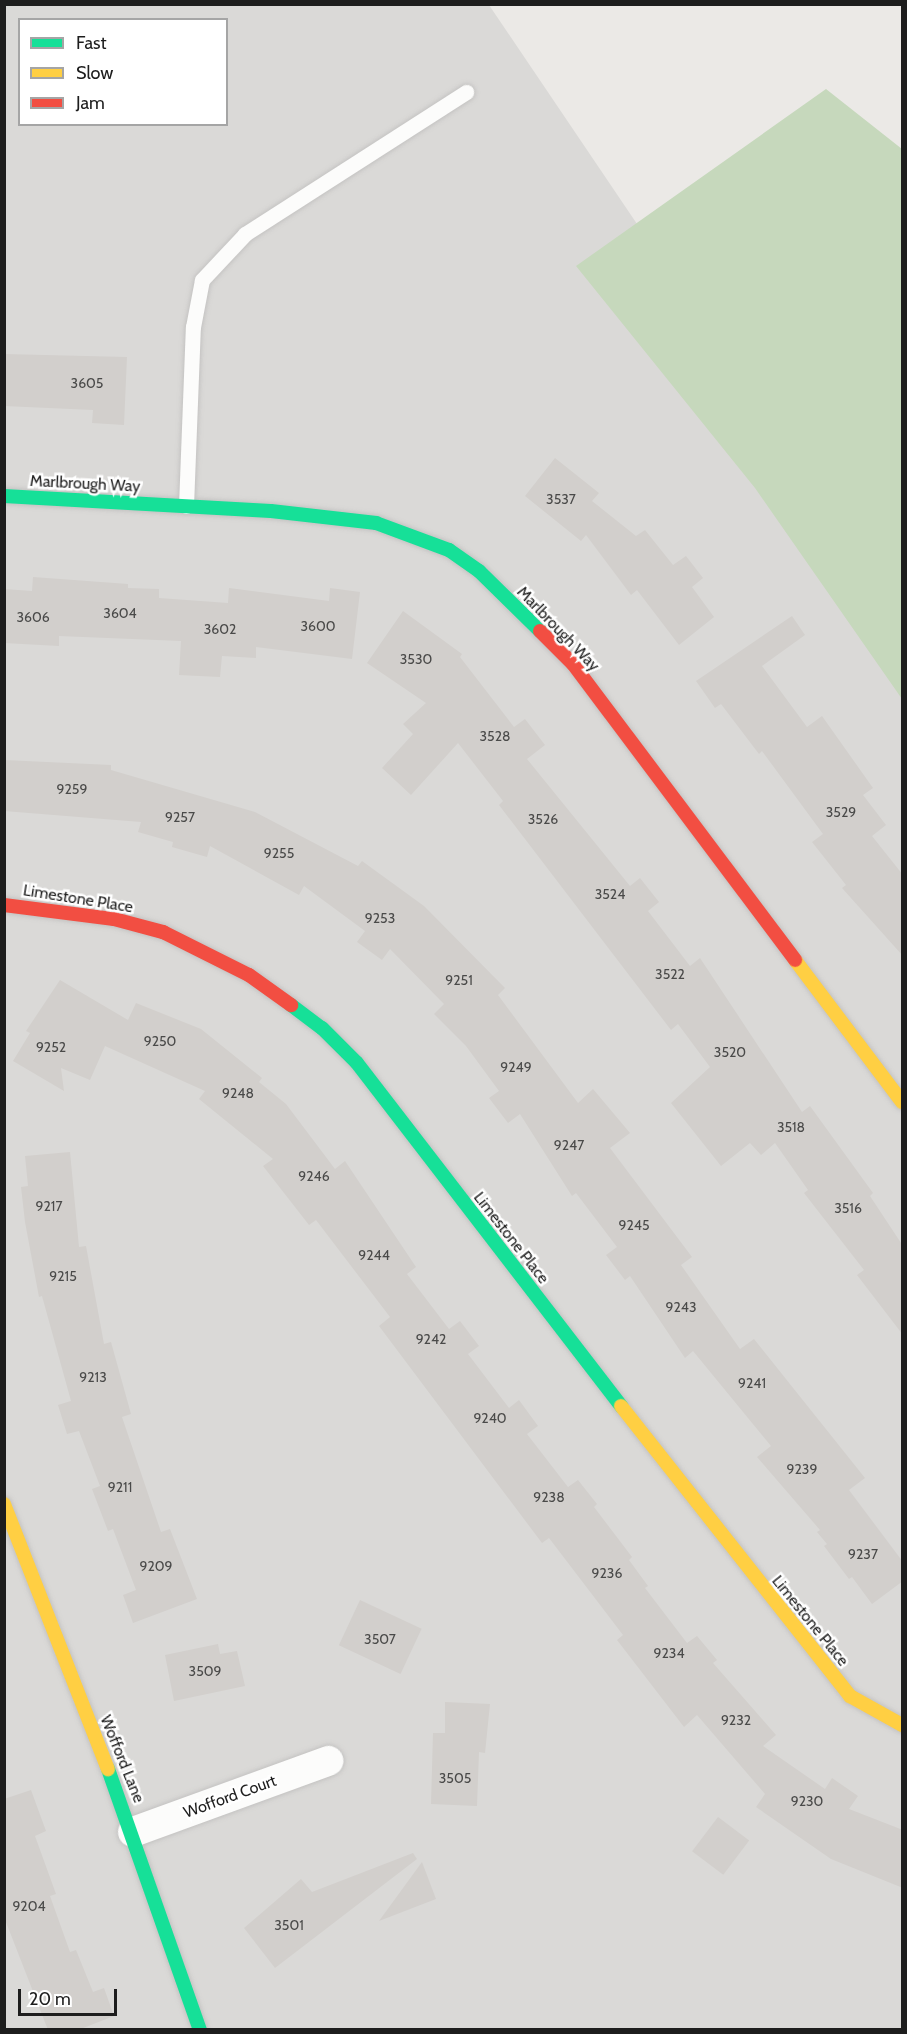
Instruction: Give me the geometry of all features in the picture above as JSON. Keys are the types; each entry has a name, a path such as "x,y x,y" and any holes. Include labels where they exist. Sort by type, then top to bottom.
{"street":[{"name":"Marlbrough Way","path":"4,496 186,506 376,523 449,550 479,571 573,664 903,1102"},
{"name":"Limestone Place","path":"4,905 114,919 163,933 249,975 322,1028 357,1064 770,1599 850,1696 903,1725"},
{"name":"Wofford Lane","path":"4,1504 133,1832 200,2030"},
{"name":"Wofford Court","path":"133,1832 328,1761"}],"lane":[{"path":"186,506 193,327 202,280 245,234 466,92"}],"shaded area":[{"path":"5,5 489,5 902,616 902,2029 5,2030"}],"green space":[{"path":"826,89 902,149 902,699 755,488 576,266"}],"building":[{"path":"4,354 127,357 124,425 92,423 93,410 4,406"},
{"path":"555,458 599,493 592,501 636,536 645,530 673,565 686,556 703,578 692,587 714,617 679,645 637,590 631,595 586,535 581,541 525,496"},
{"path":"33,577 128,584 128,588 159,589 159,598 228,603 229,588 329,601 330,588 360,592 352,659 256,647 256,658 222,656 220,677 179,675 181,641 59,636 59,646 4,643 4,589 32,591"},
{"path":"403,611 462,654 460,657 514,727 525,719 545,745 527,759 630,886 640,878 659,902 648,911 690,966 700,958 802,1112 810,1106 873,1193 870,1196 903,1246 903,1335 857,1275 864,1270 804,1193 808,1190 775,1143 761,1155 750,1143 721,1166 671,1103 710,1067 678,1024 671,1030 499,805 503,801 458,743 411,795 382,768 413,734 403,724 426,703 367,663"},
{"path":"792,616 805,635 762,666 807,727 822,716 873,788 863,795 886,825 872,836 903,875 903,956 842,888 846,885 812,842 823,834 762,751 759,754 721,704 715,708 696,681"},
{"path":"4,760 111,765 111,770 255,812 358,866 362,861 424,906 505,988 498,995 578,1103 593,1089 630,1133 610,1148 692,1257 681,1265 740,1349 754,1339 865,1478 849,1490 903,1562 903,1581 872,1604 852,1577 849,1579 824,1546 827,1544 817,1532 820,1530 757,1457 771,1446 693,1351 685,1358 630,1276 625,1280 606,1255 617,1247 576,1193 572,1196 520,1114 508,1123 489,1098 499,1091 466,1046 434,1014 444,1004 390,949 382,960 357,942 365,931 304,886 299,895 210,846 207,857 172,847 173,842 138,832 141,822 4,811"},
{"path":"60,980 128,1020 136,1003 201,1029 262,1078 259,1082 286,1104 335,1169 345,1161 416,1267 407,1274 449,1329 460,1321 479,1346 468,1354 509,1408 519,1400 538,1426 527,1434 568,1487 578,1480 597,1504 594,1507 632,1557 629,1560 648,1586 645,1588 687,1643 697,1636 717,1660 713,1663 776,1735 763,1746 825,1789 832,1778 858,1796 849,1809 903,1830 903,1888 831,1859 756,1807 765,1794 697,1715 684,1727 617,1640 623,1635 549,1538 542,1543 379,1326 390,1317 316,1220 309,1225 263,1166 273,1159 199,1099 205,1091 105,1046 90,1080 61,1068 64,1091 13,1061 30,1033 26,1031"},
{"path":"70,1152 79,1247 86,1246 104,1344 111,1342 131,1414 122,1417 161,1532 170,1529 197,1599 133,1623 123,1595 136,1590 113,1529 108,1531 92,1489 100,1486 79,1431 67,1434 58,1405 71,1401 42,1296 39,1297 25,1222 21,1187 28,1186 25,1156"},
{"path":"360,1600 422,1629 400,1674 339,1645"},
{"path":"218,1644 220,1654 237,1651 245,1686 174,1701 165,1655"},
{"path":"445,1702 490,1704 485,1753 479,1752 477,1806 431,1804 433,1733 445,1733"},
{"path":"31,1790 46,1831 35,1836 56,1894 50,1896 70,1952 76,1950 93,1992 104,1988 114,2016 78,2030 48,2030 4,1917 4,1799"},
{"path":"718,1817 749,1840 723,1875 692,1851"},
{"path":"413,1853 417,1859 275,1968 244,1928 301,1879 312,1892"},
{"path":"422,1862 436,1899 379,1921"}],"traffic: fast":[{"path":"4,496 271,511 376,523 449,550 479,571 540,631"},
{"path":"291,1005 322,1028 357,1063 621,1406"},
{"path":"108,1769 200,2030"}],"traffic: slow":[{"path":"795,960 902,1102"},
{"path":"621,1406 850,1696 902,1725"},
{"path":"4,1504 108,1769"}],"traffic: jam":[{"path":"540,631 573,664 795,960"},
{"path":"4,905 114,919 163,932 249,975 291,1005"}]}
